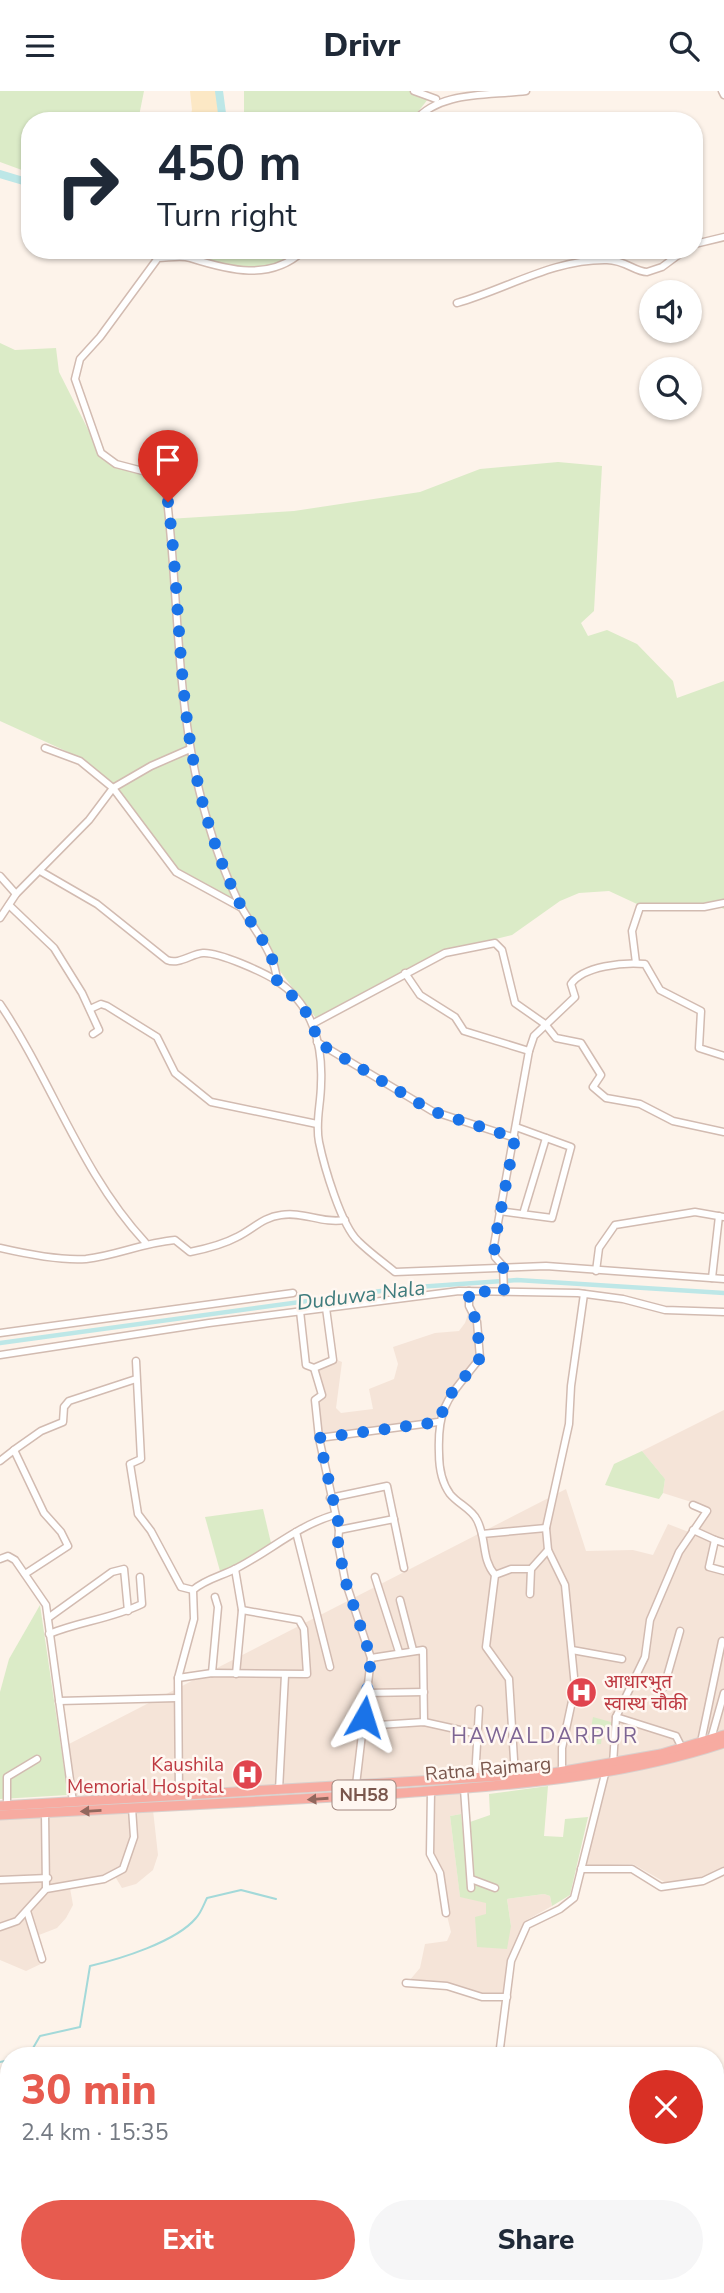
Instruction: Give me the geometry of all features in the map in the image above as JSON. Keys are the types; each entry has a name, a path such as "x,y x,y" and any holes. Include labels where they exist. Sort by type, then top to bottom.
{"highway":[{"name":"Ratna Rajmarg","path":"4,1806 562,1772 608,1767 724,1735"},
{"name":"Ratna Rajmarg","path":"0,1815 464,1789 608,1767 724,1743"}],"street":[{"path":"414,91 436,99"},
{"path":"421,112 436,99 463,93 526,91"},
{"path":"703,242 724,237"},
{"path":"157,259 75,369 77,389 101,453 116,464 158,475 165,483 178,616 181,695 190,749 206,817 242,908 276,966 277,981"},
{"path":"194,259 222,270 248,271 294,259"},
{"path":"457,303 545,270 578,263 620,261 640,272 655,270 672,259"},
{"path":"46,748 80,761 113,788 176,871 242,908"},
{"path":"0,918 16,894 89,820 113,788 150,766 190,749"},
{"path":"40,871 97,904 172,963 201,953 216,954 277,981 300,1002 314,1023 317,1042 321,1082 317,1123 326,1168 345,1220 356,1240 395,1272 634,1270 698,1279 724,1279"},
{"path":"0,876 16,894"},
{"path":"636,963 632,931 639,907 704,907 724,903"},
{"path":"9,905 54,948 90,1009 99,1030 93,1034"},
{"path":"314,1023 445,953 499,944 515,1003 545,1024 556,1038 581,1043 601,1075 593,1087 602,1096 640,1104 673,1121 724,1132"},
{"path":"504,1292 504,1270 495,1257 499,1211 515,1138 529,1051 534,1036 575,997 571,984 576,977 636,963 648,966 654,982 667,995 701,1011 697,1045 699,1048 724,1056"},
{"path":"405,973 420,995 454,1017 464,1031 529,1051"},
{"path":"0,1004 25,1043 89,1165 121,1215 145,1242"},
{"path":"90,1009 107,1006 157,1037 175,1073 211,1102 317,1123"},
{"path":"317,1042 432,1111 515,1138"},
{"path":"499,1211 552,1218 571,1147 516,1127"},
{"path":"523,1214 546,1138"},
{"path":"596,1271 599,1248 615,1224 695,1212 721,1217 712,1277"},
{"path":"0,1248 76,1259 121,1252 145,1242 175,1240 190,1252 235,1239 275,1216 300,1214 332,1222 345,1220"},
{"path":"469,1291 469,1306 477,1322 480,1358 450,1395 438,1422 439,1461 451,1496 473,1513 482,1534 486,1565 495,1575 486,1647 509,1679 515,1776"},
{"path":"0,1355 300,1311 469,1291 584,1294 623,1299 665,1310 724,1311"},
{"path":"0,1333 293,1293"},
{"path":"562,1772 562,1748 575,1687 565,1585 548,1551 546,1528 569,1424 571,1386 584,1294"},
{"path":"300,1311 306,1365 314,1368 333,1360 326,1308"},
{"path":"136,1361 141,1458 130,1464 134,1506 175,1571 181,1587 193,1590"},
{"path":"314,1368 322,1389 322,1395 315,1399 319,1438 330,1499 340,1530 338,1543 345,1580 371,1658 356,1785"},
{"path":"0,1461 41,1431 62,1422 64,1407 69,1401 136,1379"},
{"path":"319,1438 438,1422"},
{"path":"14,1450 44,1513 61,1532 68,1546 25,1574"},
{"path":"330,1499 387,1486 404,1568"},
{"path":"500,2047 511,1961 527,1925 560,1909 574,1898 608,1767 617,1717 645,1657 650,1621 679,1552 707,1511 694,1506"},
{"path":"193,1590 204,1582 235,1569 296,1532 334,1515"},
{"path":"340,1530 394,1519"},
{"path":"482,1534 546,1528"},
{"path":"693,1530 724,1543"},
{"path":"296,1532 330,1667"},
{"path":"715,1540 709,1567 724,1571"},
{"path":"530,1594 531,1569 548,1551"},
{"path":"0,1559 12,1557 46,1605 73,1802"},
{"path":"48,1618 111,1572 124,1569 128,1611"},
{"path":"235,1569 242,1610 236,1674"},
{"path":"495,1575 511,1569 531,1569"},
{"path":"49,1634 97,1619 112,1618 142,1604 140,1577"},
{"path":"375,1577 399,1652"},
{"path":"179,1796 178,1678 194,1619 193,1590"},
{"path":"212,1673 218,1607 215,1597"},
{"path":"400,1600 414,1650"},
{"path":"178,1678 212,1673 307,1674 304,1629 299,1620 242,1610"},
{"path":"636,1679 664,1687 680,1632"},
{"path":"701,1742 722,1641"},
{"path":"371,1658 423,1650 424,1722"},
{"path":"572,1650 622,1659"},
{"path":"279,1790 285,1675"},
{"path":"366,1693 424,1692"},
{"path":"711,1739 724,1693"},
{"path":"59,1701 63,1698 120,1701 177,1698"},
{"path":"475,1779 479,1709"},
{"path":"617,1717 676,1736 682,1748"},
{"path":"363,1725 398,1726 424,1722 478,1734"},
{"path":"4,1806 8,1777 37,1759"},
{"path":"464,1789 471,1888"},
{"path":"431,1791 429,1854 440,1873 446,1913"},
{"path":"46,1889 104,1879 123,1869 134,1837 132,1808"},
{"path":"0,1927 17,1921 46,1889 48,1878 45,1813"},
{"path":"581,1869 632,1868 661,1887 703,1881 724,1871"},
{"path":"0,1880 48,1878"},
{"path":"471,1879 495,1888"},
{"path":"27,1911 42,1959"},
{"path":"406,1983 447,1986 482,1997 507,1997"}],"shaded area":[{"path":"469,1311 474,1318 479,1358 447,1396 434,1421 321,1436 318,1398 323,1395 317,1368 335,1359 342,1362 336,1408 341,1413 373,1409 369,1389 394,1379 398,1364 393,1347 435,1333 459,1331"},
{"path":"724,1410 724,1540 697,1528 708,1513 704,1506 663,1493 665,1479 642,1451"},
{"path":"566,1489 586,1551 633,1550 653,1555 668,1524 712,1541 707,1568 724,1574 724,1730 673,1747 578,1767 73,1799 67,1745"},
{"path":"724,1747 724,1868 705,1878 668,1884 633,1864 585,1866 606,1777"},
{"path":"461,1792 461,1814 450,1816 460,1896 486,1902 486,1915 511,1926 507,1899 544,1894 550,1896 552,1906 525,1921 510,1955 503,1993 485,1994 409,1981 420,1968 425,1944 447,1941 451,1932 433,1858 432,1794"},
{"path":"153,1810 158,1855 153,1870 136,1884 122,1888 116,1878 70,1888 73,1905 66,1918 57,1928 39,1935 45,1962 26,1971 0,1960 0,1819"}],"green space":[{"path":"0,91 144,91 140,112 21,112 21,170 0,162"},
{"path":"244,91 410,91 428,99 418,112 244,112"},
{"path":"205,259 287,259 255,268 235,268"},
{"path":"0,343 15,350 56,348 59,372 103,459 163,483 168,519 294,511 420,492 480,469 558,462 602,466 594,611 581,623 588,636 607,630 637,644 673,681 677,698 724,681 724,909 711,903 637,904 609,891 579,893 560,901 512,935 447,951 323,1017 316,1018 282,974 238,905 176,869 132,807 102,775 68,752 0,721"},
{"path":"642,1451 665,1479 663,1493 659,1499 605,1485 614,1464"},
{"path":"263,1509 271,1543 232,1570 220,1571 205,1517"},
{"path":"40,1605 68,1795 0,1799 0,1692 9,1659"},
{"path":"593,1717 611,1722 611,1736 602,1736 601,1744 588,1745"},
{"path":"548,1786 544,1836 563,1837 565,1819 588,1817 570,1895 552,1906 550,1896 544,1894 507,1899 511,1926 507,1949 477,1947 475,1917 486,1914 486,1903 460,1897 450,1816 461,1814 469,1890 474,1891 470,1822 490,1815 489,1794"}],"sand":[{"path":"190,91 216,91 218,112 192,110"}],"waterway":[{"path":"219,91 222,112"},
{"path":"0,174 21,180"},
{"name":"Duduwa Nala","path":"0,1343 403,1288 517,1280 724,1293"},
{"path":"34,2047 40,2036 80,2027 90,1966 131,1954 175,1935 198,1916 207,1898 241,1890 276,1899"}],"place":[{"name":"आधारभुत स्वास्थ चौकी","path":"581,1692"},
{"name":"Kaushila Memorial Hospital","path":"247,1775"}],"district":[{"name":"HAWALDARPUR","path":"545,1736"}],"route":[{"path":"168,502 178,616 181,695 190,749 206,817 237,898 276,966 277,981 300,1002 314,1023 317,1042 432,1111 515,1138 494,1245 495,1257 505,1273 504,1292 469,1291 471,1314 477,1322 480,1358 450,1395 438,1422 319,1438 330,1499 340,1530 338,1543 345,1580 371,1658 364,1717"}]}
